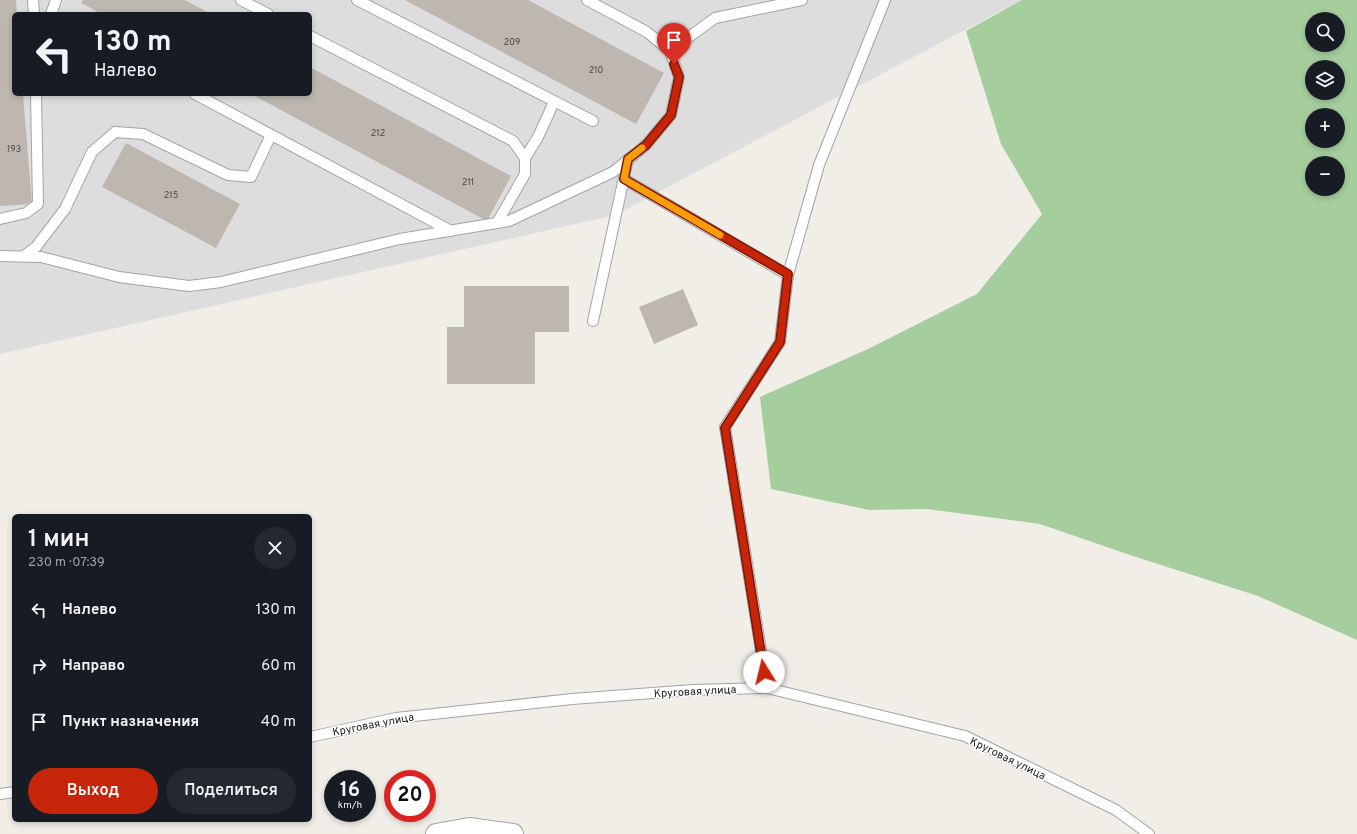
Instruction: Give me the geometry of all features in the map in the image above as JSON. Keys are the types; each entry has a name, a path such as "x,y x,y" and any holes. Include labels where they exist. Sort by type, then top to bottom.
{"street":[{"path":"436,834 469,828 513,834"}],"lane":[{"path":"33,0 34,12"},
{"path":"52,12 56,0"},
{"path":"241,0 264,12"},
{"path":"357,0 593,121"},
{"path":"0,256 41,257 119,277 189,286 221,282 400,239 509,221 613,172 646,145 671,115 679,77 670,51 647,32 587,0"},
{"path":"670,51 715,18 802,0"},
{"path":"767,688 725,428 780,342 788,274 819,165 885,0"},
{"path":"312,37 513,141 525,158"},
{"path":"0,219 26,213 38,204 36,96"},
{"path":"199,96 451,231"},
{"path":"497,223 525,174 525,158 538,137 554,102"},
{"path":"24,256 36,247 65,209 92,152 115,132 143,134 228,175 251,177 271,135"},
{"path":"593,321 628,159"},
{"path":"624,179 788,274"},
{"name":"Круговая улица","path":"312,737 396,718 557,701 693,690 767,688 965,736 1116,810 1149,834"},
{"path":"0,794 12,792"}],"shaded area":[{"path":"0,0 1022,0 615,215 0,354"}],"green space":[{"path":"1022,0 1357,0 1357,640 1258,596 1130,555 1040,524 927,509 869,510 771,489 760,397 866,350 977,294 1042,214 1001,144 966,31"}],"building":[{"path":"0,0 16,0 17,12 12,12 12,96 23,96 32,204 0,206"},
{"path":"83,0 185,0 207,12 98,12 81,3"},
{"path":"405,0 528,0 664,73 636,124"},
{"path":"312,68 511,176 487,221 255,96 312,96"},
{"path":"126,143 240,204 216,248 102,187"},
{"path":"464,286 569,286 569,332 535,332 535,384 447,384 447,327 464,327"},
{"path":"683,289 698,325 654,344 639,307"}],"slow traffic":[{"path":"642,148 628,159 624,179 720,235"}],"route":[{"path":"674,64 679,77 671,115 646,145 628,159 624,179 788,274 780,342 725,428 764,672"}]}
